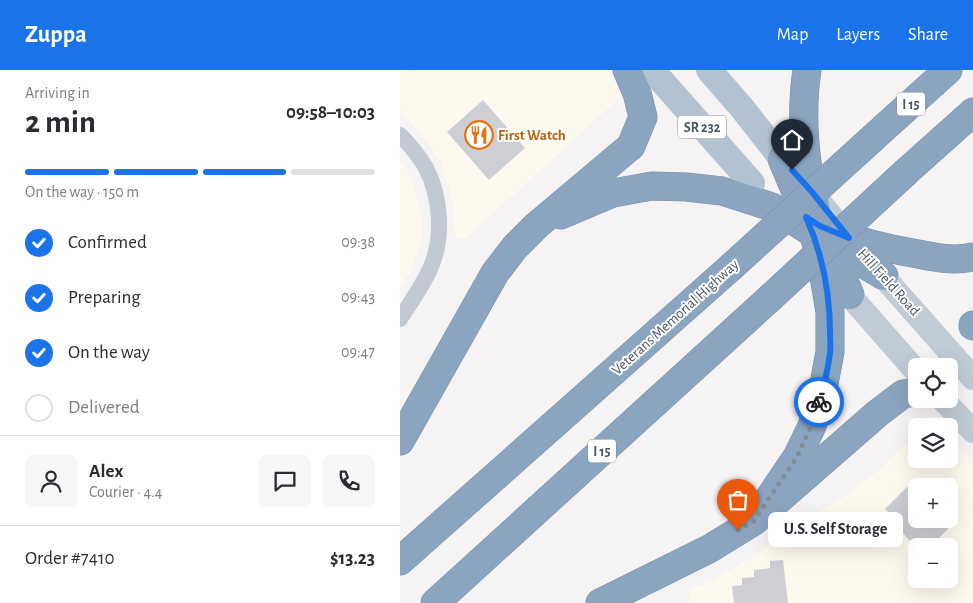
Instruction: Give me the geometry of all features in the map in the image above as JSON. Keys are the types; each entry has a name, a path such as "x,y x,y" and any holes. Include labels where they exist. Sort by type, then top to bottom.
{"highway":[{"path":"400,441 495,273 515,247 536,226 631,146 643,117 638,93 627,70"},
{"path":"753,522 797,457 812,424 823,389 830,352 830,312 821,230 806,148 804,111 807,70"},
{"name":"Veterans Memorial Highway","path":"400,562 730,268 948,70"},
{"name":"I 15","path":"436,603 973,112"},
{"path":"782,159 821,230 850,296"},
{"path":"752,183 884,276"},
{"path":"536,226 614,193 652,186 686,187 722,191 772,206 821,230 876,246 959,260 973,257"},
{"path":"600,603 709,549 753,522 878,413 903,394 908,393"}],"main road":[{"name":"SR 232","path":"652,70 772,206"},
{"name":"SR 232","path":"709,70 782,159"},
{"name":"Hill Field Road","path":"884,276 973,378"},
{"path":"850,296 908,361"},
{"path":"951,408 973,431"}],"street":[{"path":"400,134 418,155 431,180 438,213 439,234 430,271 400,319"}],"shaded area":[{"path":"400,70 611,70 628,90 465,239 455,237 453,205 441,163 424,138 400,110"},
{"path":"400,161 409,174 415,188 422,229 420,243 412,268 400,288"},
{"path":"908,442 908,468 958,468 958,444 973,462 973,603 690,603 689,591 755,556 794,526 844,497 879,470"}],"building":[{"path":"483,100 525,148 489,180 447,132"},
{"path":"908,486 908,528 949,528 939,538 908,539 890,519 893,517 885,509"},
{"path":"783,560 788,603 734,603 732,586 742,585 742,578 754,577 754,570 770,568 770,561"}],"way so far":[{"path":"738,530 753,522 797,457 812,424 819,402"}],"place":[{"name":"First Watch","path":"479,135"},
{"name":"U.S. Self Storage","path":"738,530"}],"route":[{"path":"792,170 849,238 820,226 806,217 813,232 822,264 830,312 830,352 819,402"}]}
